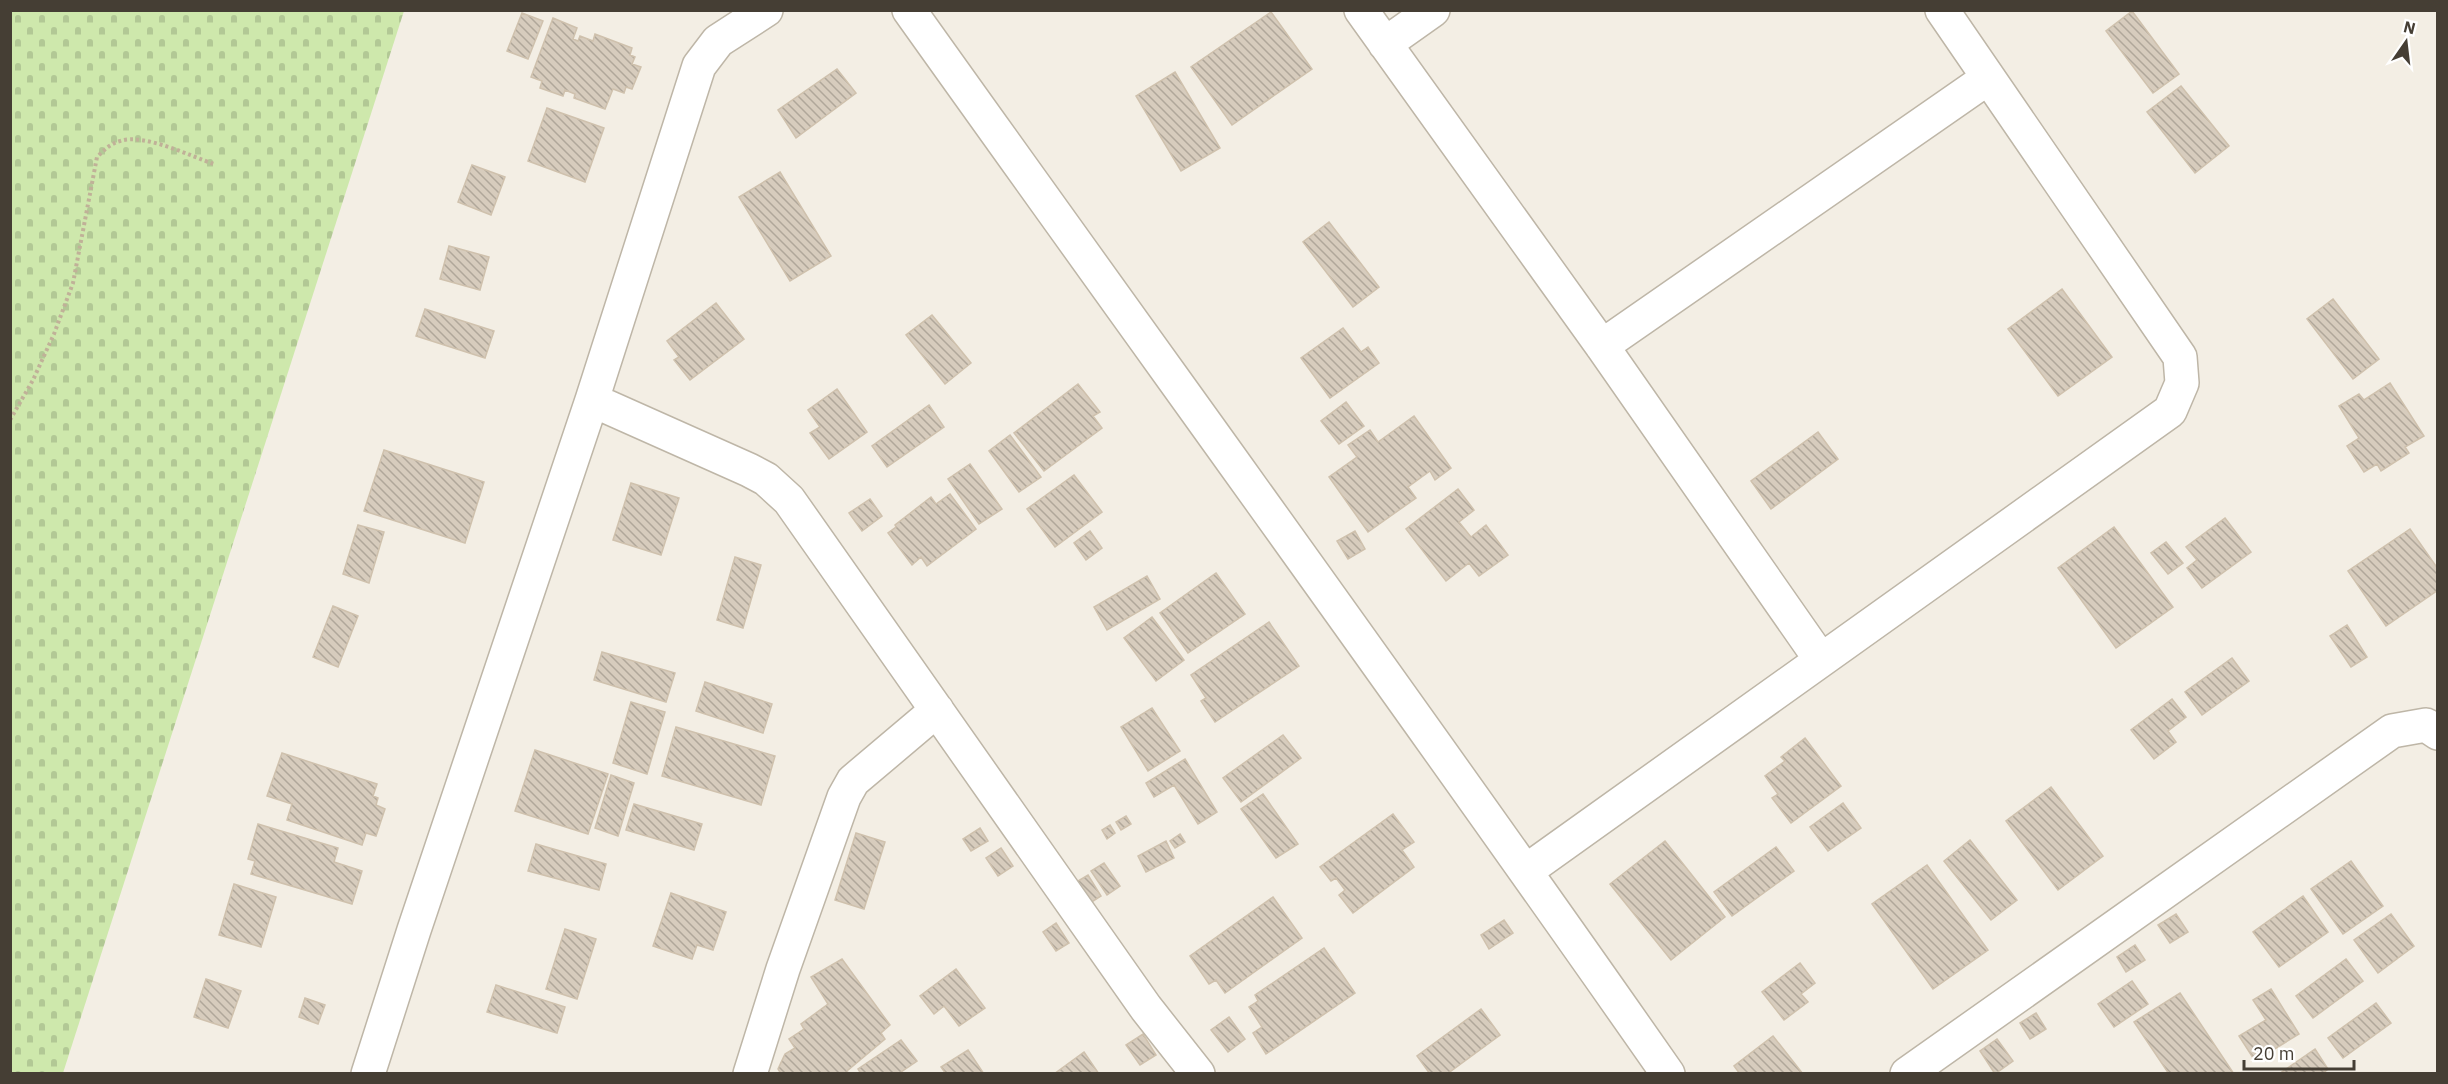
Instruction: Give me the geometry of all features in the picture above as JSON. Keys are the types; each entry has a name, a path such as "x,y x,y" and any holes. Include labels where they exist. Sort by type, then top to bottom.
{"street":[{"path":"368,1074 592,400 699,66 718,41 766,10"},
{"path":"909,10 1526,871 1668,1074"},
{"path":"1361,10 1602,345 1821,660"},
{"path":"1385,44 1433,10"},
{"path":"1526,871 2169,411 2182,383 2180,357 1942,10"},
{"path":"1602,345 1988,78"},
{"path":"592,400 750,470 766,479 789,500 1146,1008 1198,1074"},
{"path":"750,1074 783,969 844,797 853,781 937,710"},
{"path":"1907,1074 2392,731 2426,725 2438,733"}],"path":[{"path":"10,420 50,343 73,284 97,157 107,147 122,140 147,141 214,164"}],"green space":[{"path":"10,11 404,11 63,1073 11,1073"}],"building":[{"path":"2132,11 2179,74 2153,93 2106,31"},
{"path":"1271,12 1312,69 1232,125 1191,67"},
{"path":"522,13 543,21 528,59 507,51"},
{"path":"553,18 577,28 573,39 578,41 580,36 593,41 595,34 632,48 630,55 635,57 632,64 641,67 632,89 626,87 624,93 613,89 605,109 574,98 575,94 565,90 563,96 540,88 542,81 531,77"},
{"path":"837,69 856,93 796,138 778,110"},
{"path":"1175,72 1220,148 1181,171 1136,96"},
{"path":"2181,86 2229,146 2195,173 2147,112"},
{"path":"547,108 604,128 585,182 528,161"},
{"path":"472,165 505,177 491,215 458,202"},
{"path":"780,172 831,256 790,281 739,197"},
{"path":"1329,222 1379,287 1353,307 1303,242"},
{"path":"449,246 489,257 480,290 440,279"},
{"path":"2062,289 2112,357 2058,396 2008,329"},
{"path":"2333,299 2379,359 2353,379 2307,319"},
{"path":"716,303 744,339 690,380 674,360 679,357 667,341"},
{"path":"425,309 494,331 485,358 416,336"},
{"path":"932,315 971,363 945,384 906,335"},
{"path":"1343,328 1361,352 1368,347 1379,363 1330,398 1301,358"},
{"path":"2390,383 2424,436 2405,447 2409,453 2381,471 2377,464 2364,472 2347,446 2359,438 2339,406 2359,394 2364,400"},
{"path":"1078,384 1100,412 1093,416 1102,428 1044,471 1014,433"},
{"path":"837,389 867,432 829,459 810,433 820,427 808,410"},
{"path":"1346,402 1364,426 1339,444 1321,421"},
{"path":"929,405 944,427 887,467 872,446"},
{"path":"1414,416 1451,468 1435,480 1430,471 1408,487 1416,498 1368,532 1329,477 1357,457 1348,445 1370,430 1378,442"},
{"path":"1818,432 1838,459 1771,509 1751,481"},
{"path":"1010,435 1041,477 1019,492 989,451"},
{"path":"384,450 484,482 465,543 364,511"},
{"path":"970,464 1002,509 979,524 948,479"},
{"path":"1074,475 1102,512 1055,547 1027,509"},
{"path":"631,483 679,498 661,555 613,540"},
{"path":"1458,489 1474,510 1459,522 1471,537 1486,525 1508,555 1479,576 1469,563 1446,581 1406,529"},
{"path":"950,494 976,529 927,566 921,557 912,565 888,533 931,497 936,504"},
{"path":"870,499 882,516 862,531 849,513"},
{"path":"2225,518 2251,552 2202,588 2187,568 2197,560 2186,547"},
{"path":"358,525 384,532 369,583 343,574"},
{"path":"2114,527 2173,607 2116,648 2058,568"},
{"path":"2410,529 2438,569 2438,590 2386,626 2348,571"},
{"path":"1090,531 1102,548 1086,560 1074,543"},
{"path":"1355,531 1365,549 1348,559 1337,541"},
{"path":"2166,542 2183,563 2168,574 2151,553"},
{"path":"735,557 761,565 743,628 717,620"},
{"path":"1216,573 1245,614 1188,653 1160,613"},
{"path":"1147,576 1160,599 1107,630 1094,607"},
{"path":"333,606 358,616 338,667 313,657"},
{"path":"1152,617 1184,660 1156,681 1124,638"},
{"path":"1269,622 1299,666 1215,722 1201,701 1206,698 1191,675"},
{"path":"2347,625 2367,657 2351,667 2330,636"},
{"path":"602,652 675,673 666,702 594,680"},
{"path":"2232,658 2249,681 2202,715 2185,692"},
{"path":"705,682 772,704 763,733 696,711"},
{"path":"2172,699 2186,717 2168,731 2176,742 2154,759 2131,730"},
{"path":"631,702 665,712 647,774 613,763"},
{"path":"1152,708 1180,751 1148,771 1121,727"},
{"path":"676,727 775,756 761,805 662,776"},
{"path":"1283,735 1301,758 1241,802 1223,778"},
{"path":"1805,738 1841,786 1791,823 1772,798 1778,794 1765,776 1785,761 1781,757"},
{"path":"535,750 608,774 588,834 515,811"},
{"path":"282,753 377,784 373,796 378,798 376,805 385,809 376,836 366,833 362,845 287,820 292,804 267,796"},
{"path":"1185,759 1217,812 1198,824 1174,785 1154,797 1146,783"},
{"path":"611,775 634,783 618,836 595,828"},
{"path":"2051,787 2103,856 2058,890 2006,821"},
{"path":"1263,794 1298,844 1276,858 1241,809"},
{"path":"1843,803 1861,828 1828,851 1810,827"},
{"path":"634,804 702,824 694,850 626,830"},
{"path":"1393,814 1414,842 1402,850 1414,867 1353,913 1339,895 1345,890 1336,878 1331,881 1320,867"},
{"path":"1126,816 1131,824 1121,830 1116,822"},
{"path":"258,824 338,848 334,862 362,871 352,904 251,874 255,861 248,859"},
{"path":"1110,825 1115,833 1107,839 1102,830"},
{"path":"980,828 988,841 971,851 963,839"},
{"path":"856,833 885,842 864,909 835,900"},
{"path":"1180,834 1185,842 1175,848 1170,841"},
{"path":"1970,840 2017,900 1991,920 1944,861"},
{"path":"1166,841 1174,858 1146,872 1138,856"},
{"path":"1665,841 1725,917 1671,960 1610,884"},
{"path":"536,844 606,864 599,890 528,871"},
{"path":"1776,847 1794,871 1732,916 1714,892"},
{"path":"1001,848 1013,866 998,876 986,858"},
{"path":"2351,861 2383,906 2343,934 2311,889"},
{"path":"1104,863 1120,886 1107,895 1091,871"},
{"path":"1927,865 1988,950 1933,989 1872,904"},
{"path":"1088,875 1101,896 1087,905 1073,884"},
{"path":"234,884 276,897 261,947 219,935"},
{"path":"671,893 726,912 713,950 697,945 692,959 653,946"},
{"path":"2303,896 2328,932 2279,967 2253,932"},
{"path":"1273,897 1302,938 1225,993 1216,980 1209,984 1190,956"},
{"path":"2176,914 2188,932 2170,943 2158,925"},
{"path":"2391,914 2414,946 2378,973 2354,940"},
{"path":"1504,920 1513,933 1489,949 1481,935"},
{"path":"1056,923 1069,943 1056,951 1043,932"},
{"path":"565,929 596,939 577,999 546,989"},
{"path":"2135,945 2145,960 2126,972 2117,957"},
{"path":"1324,948 1355,993 1266,1054 1253,1033 1262,1027 1249,1007 1258,1001 1255,995"},
{"path":"842,959 890,1025 881,1033 885,1039 847,1071 849,1074 781,1074 778,1069 785,1054 795,1048 789,1039 804,1029 801,1024 828,1004 811,977"},
{"path":"2346,959 2363,981 2313,1018 2296,996"},
{"path":"1800,963 1815,983 1801,994 1808,1002 1784,1020 1762,992"},
{"path":"956,969 985,1008 959,1026 944,1006 934,1014 920,996"},
{"path":"206,979 241,991 228,1028 194,1017"},
{"path":"2132,981 2148,1004 2114,1027 2098,1004"},
{"path":"496,985 565,1007 557,1033 487,1012"},
{"path":"2271,989 2299,1034 2255,1061 2239,1036 2266,1020 2253,1000"},
{"path":"2180,993 2234,1074 2169,1074 2134,1022"},
{"path":"305,998 325,1005 318,1024 299,1017"},
{"path":"2376,1003 2391,1023 2343,1058 2328,1038"},
{"path":"1481,1009 1500,1035 1447,1074 1430,1074 1417,1056"},
{"path":"2036,1013 2046,1029 2030,1039 2020,1023"},
{"path":"1229,1017 1245,1039 1228,1052 1211,1030"},
{"path":"1143,1034 1156,1055 1140,1065 1126,1045"},
{"path":"1773,1036 1803,1074 1740,1074 1734,1066"},
{"path":"1997,1039 2013,1061 1995,1074 1980,1051"},
{"path":"901,1040 917,1061 898,1074 861,1074 858,1069"},
{"path":"2315,1049 2328,1069 2322,1074 2279,1074"},
{"path":"968,1050 984,1074 946,1074 941,1067"},
{"path":"1084,1052 1099,1074 1054,1074"}]}
